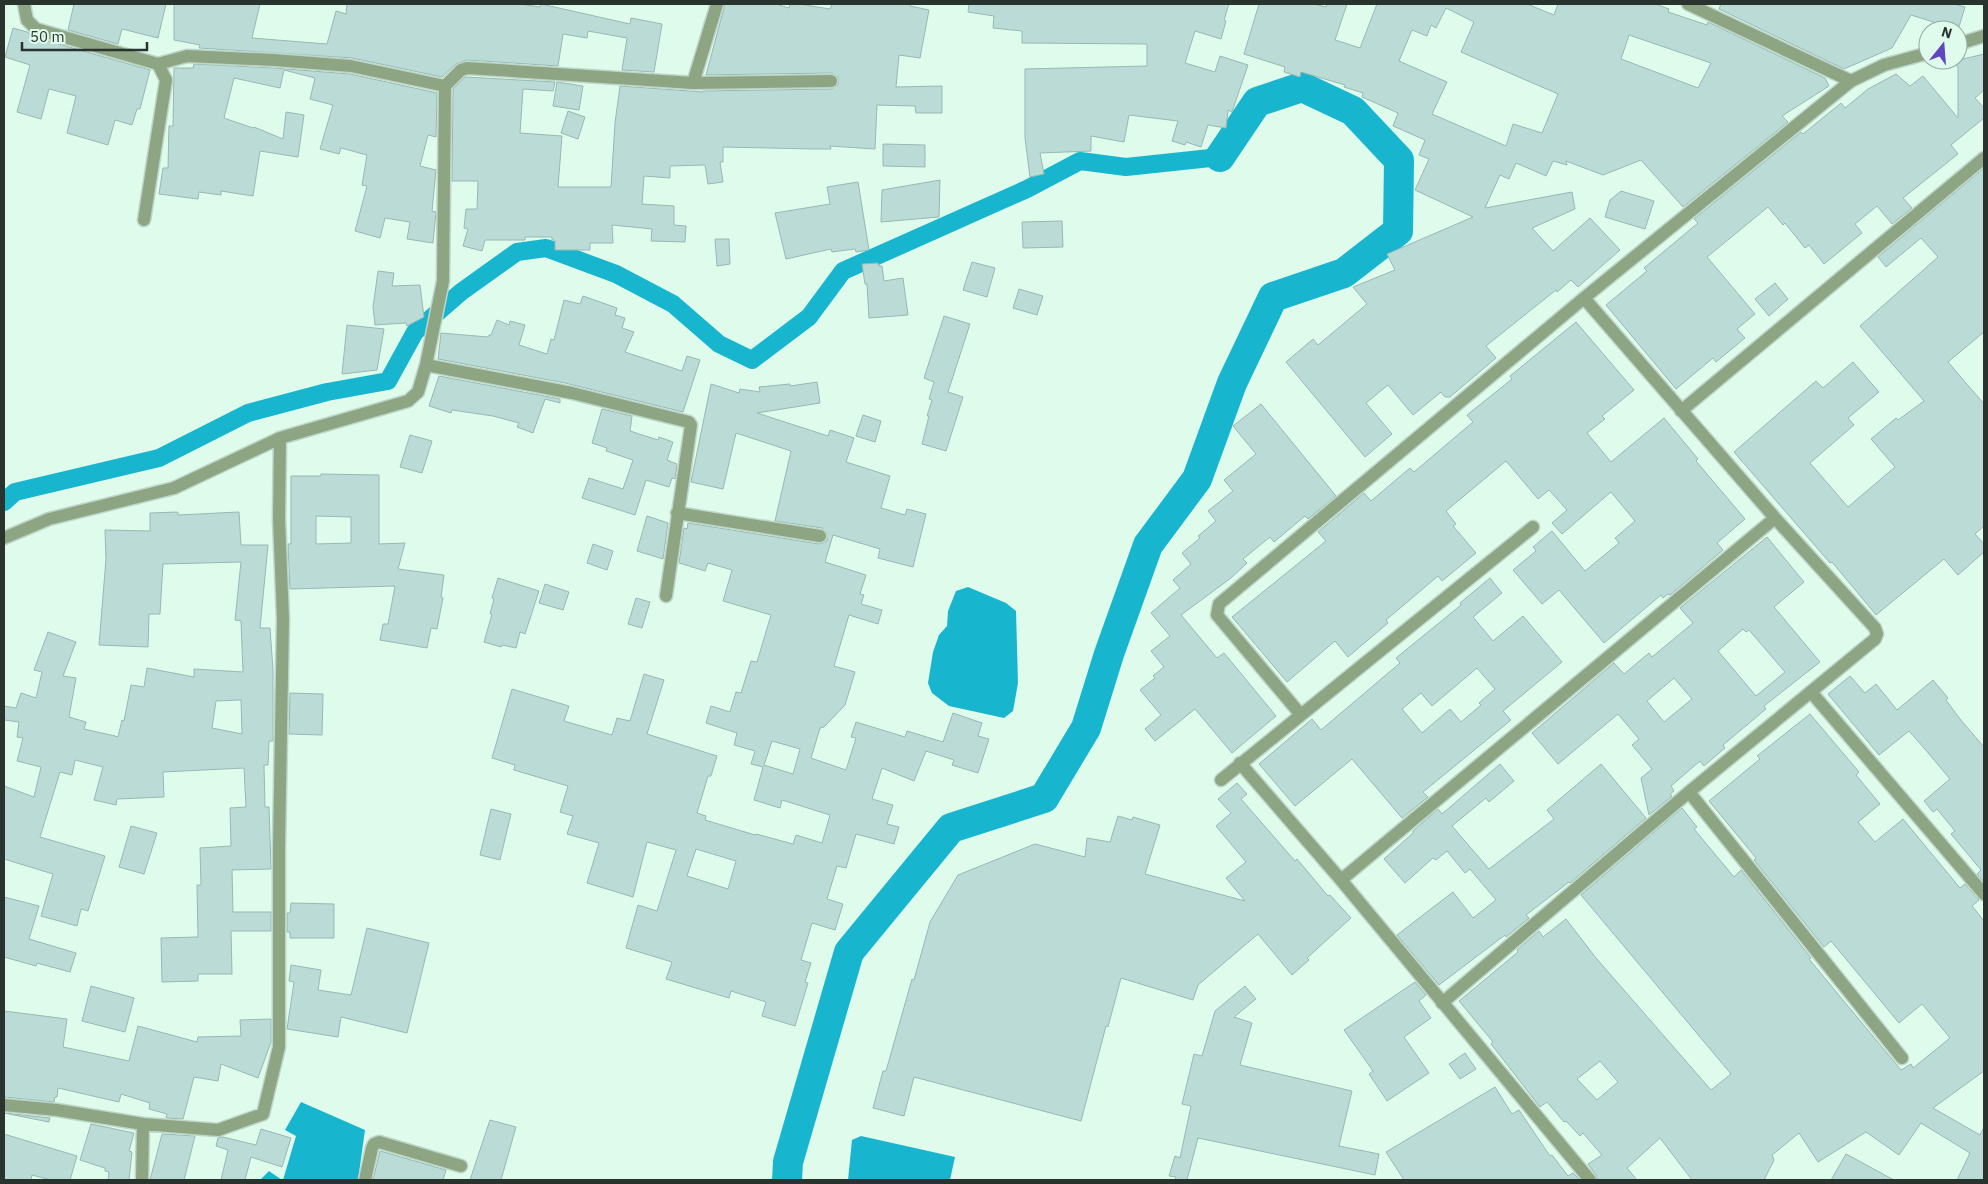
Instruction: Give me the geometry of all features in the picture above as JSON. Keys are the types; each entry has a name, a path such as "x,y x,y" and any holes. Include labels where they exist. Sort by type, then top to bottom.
{"street":[{"path":"24,4 27,20 36,29 158,64 187,56 274,60 351,66 445,86"},
{"path":"693,83 718,4"},
{"path":"1688,4 1851,82"},
{"path":"1968,41 1984,36"},
{"path":"1301,714 1217,614 1219,604 1584,298 1851,82 1884,65 1918,56"},
{"path":"144,220 166,80 158,64"},
{"path":"4,538 49,518 174,488 280,438 408,401 418,392 426,365 443,281 445,86 461,70 467,68 693,83 831,81"},
{"path":"1681,411 1984,158"},
{"path":"1442,1003 1689,792 1875,639 1877,634 1875,628 1775,518 1584,298"},
{"path":"426,365 572,393 689,422 691,425 666,596"},
{"path":"4,1105 66,1111 143,1124 218,1130 263,1114 279,1047 278,846 283,619 279,519 280,438"},
{"path":"678,513 820,536"},
{"path":"1341,880 1775,518"},
{"path":"1221,780 1533,527"},
{"path":"1811,692 1984,894"},
{"path":"1240,763 1341,880 1590,1180"},
{"path":"1689,792 1902,1058"},
{"path":"142,1180 143,1124"},
{"path":"365,1180 372,1148 374,1144 379,1142 461,1166"}],"water":[{"path":"968,587 1006,603 1016,611 1018,683 1013,711 1004,718 949,706 932,693 928,683 933,652 939,635 947,626 948,611 956,591"},
{"path":"301,1102 365,1130 358,1180 283,1180 296,1136 285,1130"},
{"path":"861,1136 955,1157 950,1180 848,1180 852,1140"},
{"path":"269,1171 282,1180 260,1180"}],"building":[{"path":"74,4 166,4 158,38 122,29 118,44 68,30"},
{"path":"174,4 260,4 252,38 327,44 336,11 346,14 347,4 520,4 540,7 541,4 630,24 631,18 662,24 654,72 622,70 627,38 588,31 587,38 563,34 558,66 467,60 456,64 442,77 352,58 199,48 200,45 174,40"},
{"path":"725,4 776,4 789,8 790,4 799,4 830,9 832,4 911,4 910,6 929,10 920,58 899,55 896,87 942,86 942,113 916,113 915,106 877,105 875,149 830,146 831,149 723,147 723,162 720,162 723,182 708,184 705,165 670,166 670,178 644,176 642,204 674,206 674,225 686,226 685,242 651,241 652,229 612,225 613,243 590,243 590,250 555,250 555,240 552,240 552,237 525,237 525,240 485,240 482,251 463,246 468,229 464,228 466,209 477,209 478,181 452,181 453,89 465,77 555,82 553,91 523,89 520,133 562,136 558,187 611,187 615,123 620,86 703,92 831,89 838,85 838,77 831,73 706,75"},
{"path":"969,4 1229,4 1221,39 1195,31 1185,63 1215,72 1220,56 1248,65 1232,112 1228,110 1226,128 1208,125 1201,147 1186,142 1185,145 1172,141 1178,121 1129,115 1124,142 1091,136 1091,151 1040,153 1044,174 1030,177 1025,138 1025,69 1147,66 1147,44 1022,43 1022,31 993,28 994,16 968,12"},
{"path":"1259,4 1314,4 1326,7 1327,4 1347,4 1335,40 1360,48 1377,4 1527,4 1554,15 1558,4 1655,4 1669,9 1668,12 1707,25 1708,22 1825,78 1829,86 1782,116 1788,122 1683,207 1641,160 1603,175 1566,161 1567,165 1553,161 1546,176 1516,163 1509,179 1500,175 1485,208 1572,192 1575,209 1532,228 1553,251 1590,218 1620,250 1578,287 1571,280 1486,346 1496,358 1450,397 1445,397 1441,392 1413,415 1388,385 1366,403 1392,434 1365,457 1286,362 1313,339 1318,345 1367,304 1353,287 1395,270 1387,254 1473,217 1415,190 1429,159 1419,155 1425,140 1393,126 1398,113 1362,97 1363,93 1344,87 1345,85 1301,72 1300,77 1284,72 1285,67 1244,54","holes":["1446,8 1474,22 1461,52 1558,94 1542,133 1513,124 1506,146 1432,114 1447,82 1399,61 1412,30 1427,36 1431,25 1436,28","1629,35 1711,63 1698,88 1621,59"]},
{"path":"1721,4 1954,4 1965,7 1961,20 1927,20 1911,15 1892,48 1844,69 1719,9"},
{"path":"13,28 27,32 34,37 150,70 140,109 137,109 132,125 115,120 108,145 67,133 76,96 49,89 41,119 17,112 30,65 5,57"},
{"path":"1984,54 1984,90 1975,98 1984,108 1984,118 1951,145 1958,154 1903,198 1912,208 1892,224 1877,206 1855,224 1862,233 1824,264 1809,245 1805,248 1785,223 1783,225 1768,207 1707,257 1755,314 1737,329 1745,338 1716,362 1713,358 1676,389 1606,305 1647,271 1644,268 1698,223 1694,219 1801,132 1803,134 1841,103 1845,108 1868,89 1896,74 1910,86 1923,76 1958,118 1958,70 1968,70 1968,58"},
{"path":"194,64 350,74 437,93 436,137 428,135 420,166 436,170 432,211 436,212 433,243 407,239 410,222 385,218 380,238 355,231 367,186 362,185 367,155 341,148 339,154 320,149 333,105 310,99 315,78 284,70 280,88 234,78 224,118 254,127 283,139 286,112 304,115 298,157 260,151 253,196 221,191 221,195 199,192 198,199 159,194 163,168 168,168 169,126 173,126 174,68 193,68"},
{"path":"557,82 583,86 579,110 553,106"},
{"path":"568,111 585,117 578,139 561,133"},
{"path":"883,144 925,145 925,167 883,166"},
{"path":"1984,168 1984,332 1948,362 1984,404 1984,526 1975,534 1984,544 1984,552 1958,575 1944,559 1876,615 1832,562 1830,563 1734,452 1816,381 1823,388 1853,362 1879,392 1848,418 1854,425 1810,463 1848,507 1895,467 1871,439 1896,418 1898,420 1924,401 1860,326 1938,257 1921,238 1886,267 1878,257"},
{"path":"940,180 939,217 881,222 882,190"},
{"path":"858,182 869,250 856,252 855,249 832,252 831,249 786,259 775,213 830,204 827,187"},
{"path":"1621,191 1654,201 1645,229 1605,217 1610,200"},
{"path":"1062,221 1063,247 1023,248 1022,222"},
{"path":"715,239 729,239 730,264 717,266"},
{"path":"972,262 995,268 987,297 963,290"},
{"path":"878,263 879,266 882,266 884,281 903,278 908,315 869,318 867,284 865,284 862,264"},
{"path":"378,271 394,273 392,286 420,285 424,317 407,326 406,323 375,325 373,307"},
{"path":"1775,283 1788,299 1769,316 1755,299"},
{"path":"1019,289 1043,296 1037,315 1013,308"},
{"path":"583,296 617,308 615,315 625,318 622,328 634,332 625,352 682,371 687,356 700,360 683,412 565,383 438,359 441,333 488,337 491,335 497,320 509,325 510,321 525,325 519,345 547,354 551,339 554,340 564,300 580,304"},
{"path":"944,316 970,324 948,392 963,397 946,451 922,444 932,400 929,399 934,382 924,378"},
{"path":"1576,322 1634,390 1602,416 1605,419 1587,433 1611,462 1664,418 1698,459 1696,461 1745,519 1717,543 1723,550 1670,595 1668,594 1663,598 1661,595 1604,643 1559,590 1542,604 1513,570 1536,551 1533,547 1552,531 1585,571 1619,543 1615,538 1635,521 1611,492 1562,534 1552,523 1567,510 1549,490 1538,499 1506,461 1446,511 1456,524 1453,526 1476,553 1442,581 1438,576 1386,620 1388,623 1348,657 1335,641 1287,682 1232,617 1326,541 1318,532 1364,493 1371,501 1410,468 1414,472 1473,422 1467,415 1512,379 1510,376"},
{"path":"347,325 384,329 377,370 342,374"},
{"path":"439,376 560,399 560,403 545,399 533,433 517,427 519,423 493,416 452,410 451,413 429,406"},
{"path":"817,382 820,403 757,413 828,436 830,430 854,438 846,462 890,476 881,508 905,515 907,509 926,514 913,567 878,558 880,549 833,535 825,562 866,575 860,594 864,595 861,604 882,610 878,624 849,615 834,666 855,672 845,705 824,727 820,728 811,758 846,770 856,738 851,737 856,722 905,737 907,731 943,742 953,713 982,723 978,736 989,739 978,773 952,765 954,760 926,751 914,781 882,768 872,799 893,805 887,824 899,827 894,844 856,834 846,868 837,866 827,899 843,904 835,930 812,923 801,960 811,963 805,982 808,983 795,1026 762,1016 766,1002 731,991 729,998 666,979 672,962 626,948 638,905 657,911 676,850 647,842 633,897 587,883 599,843 567,834 573,816 560,812 568,786 514,770 515,765 492,758 512,689 569,706 564,721 612,735 617,718 630,721 644,674 664,680 647,734 717,756 711,776 708,776 697,813 706,816 705,820 755,835 793,844 796,835 822,843 830,815 782,800 780,808 754,800 763,767 751,764 755,751 734,745 737,733 706,723 711,706 730,712 736,692 741,693 751,661 757,662 771,615 723,601 732,570 708,563 705,571 679,563 684,528 687,529 688,523 819,544 827,541 827,533 822,528 775,521 791,451 736,433 723,489 691,482 711,384 739,393 740,389 760,392 759,387 790,384 790,386","holes":["772,741 800,749 793,774 764,765","696,849 736,861 728,889 687,876"]},
{"path":"1261,404 1336,496 1308,519 1305,516 1274,542 1270,537 1243,559 1247,563 1231,578 1181,615 1217,658 1224,653 1276,716 1232,753 1195,709 1155,741 1145,729 1161,715 1140,690 1155,678 1153,676 1164,667 1151,651 1170,636 1151,613 1180,588 1173,580 1191,564 1182,553 1216,521 1208,511 1233,491 1224,480 1256,454 1233,426"},
{"path":"602,409 632,416 630,431 658,440 659,437 673,442 667,460 677,464 675,479 672,478 669,487 646,480 635,515 582,498 589,478 623,489 633,460 606,451 607,448 592,443"},
{"path":"863,415 881,421 875,442 856,436"},
{"path":"410,435 432,441 422,473 400,467"},
{"path":"321,474 379,475 379,544 405,543 398,569 444,575 441,597 443,598 437,629 431,628 427,648 380,640 383,624 388,624 395,586 290,589 288,544 291,544 291,476 321,476","holes":["316,516 351,517 351,543 316,544"]},
{"path":"178,512 178,515 239,512 241,545 268,545 260,628 270,628 273,670 273,741 269,741 268,765 264,765 265,807 269,807 271,869 232,870 233,912 271,912 271,931 231,931 232,974 198,974 198,981 162,982 161,938 198,937 197,885 201,885 200,848 231,846 230,808 246,807 244,768 163,772 164,797 117,799 116,805 94,800 103,767 75,760 72,775 60,772 40,837 105,856 88,911 81,909 77,926 41,916 53,874 4,859 4,786 34,797 41,767 17,761 23,738 17,737 19,722 4,720 4,706 16,708 21,693 36,698 42,672 34,670 48,632 76,642 63,676 76,678 69,717 86,722 84,729 118,737 122,720 124,721 131,685 144,687 147,668 194,677 194,669 243,672 241,621 235,620 241,562 163,564 160,614 149,614 148,647 99,645 106,559 105,530 150,531 150,513","holes":["241,700 242,734 212,728 216,701"]},
{"path":"647,516 668,523 663,559 637,551"},
{"path":"1767,537 1804,582 1774,607 1820,662 1764,706 1766,709 1723,745 1725,748 1704,766 1700,761 1671,786 1674,791 1670,794 1672,796 1649,815 1641,778 1652,769 1632,745 1639,739 1618,714 1558,764 1532,733 1614,663 1624,674 1649,653 1652,657 1693,623 1680,608","holes":["1743,629 1746,632 1749,630 1785,672 1756,696 1718,651","1674,678 1692,699 1664,722 1647,701"]},
{"path":"593,544 613,551 607,570 587,563"},
{"path":"498,578 539,591 525,634 520,632 516,648 502,645 501,647 484,642 492,614 490,614 494,599 492,598"},
{"path":"1490,578 1502,593 1473,617 1493,641 1523,616 1562,662 1503,711 1511,720 1423,792 1428,797 1402,818 1352,759 1295,806 1259,764 1312,719 1321,730 1400,663 1396,658 1461,605 1460,603","holes":["1477,668 1495,689 1479,703 1481,705 1461,722 1450,709 1422,733 1402,709 1421,693 1432,706"]},
{"path":"545,584 569,592 563,610 539,603"},
{"path":"636,598 650,602 642,628 628,624"},
{"path":"1850,676 1865,693 1876,684 1897,710 1933,680 1948,698 1946,700 1960,719 1984,747 1984,882 1977,874 1981,870 1951,834 1955,831 1937,809 1933,812 1924,801 1950,779 1909,731 1879,755 1828,694"},
{"path":"290,693 323,694 322,735 289,734"},
{"path":"1810,714 1859,772 1856,775 1880,804 1858,822 1875,842 1903,819 1960,888 1965,884 1979,900 1972,906 1984,921 1984,1071 1933,1108 1980,1135 1984,1127 1984,1180 1957,1180 1970,1153 1921,1123 1899,1155 1866,1132 1818,1162 1799,1133 1772,1155 1774,1160 1764,1180 1692,1180 1660,1138 1627,1168 1637,1180 1598,1180 1588,1164 1602,1155 1583,1133 1580,1136 1566,1121 1564,1122 1547,1102 1540,1107 1491,1044 1493,1042 1459,1001 1518,952 1517,950 1539,931 1543,937 1566,919 1596,958 1711,1090 1731,1074 1581,895 1682,808 1697,827 1694,829 1734,877 1741,870 1811,958 1809,959 1901,1070 1911,1064 1913,1068 1950,1038 1922,1004 1899,1023 1831,941 1824,947 1754,860 1756,858 1709,801 1760,759 1757,756","holes":["1600,1061 1618,1082 1597,1100 1577,1079"]},
{"path":"1500,764 1514,781 1489,802 1486,798 1452,826 1489,869 1554,819 1547,810 1601,764 1646,818 1570,883 1526,915 1529,918 1506,937 1505,935 1439,985 1397,935 1453,892 1473,918 1496,900 1470,869 1465,873 1447,851 1436,860 1433,858 1405,883 1384,859 1438,809 1442,814"},
{"path":"1237,783 1247,794 1241,799 1295,861 1297,859 1328,896 1330,895 1351,918 1307,958 1309,960 1292,975 1258,934 1198,985 1193,1000 1121,978 1108,1027 1106,1026 1081,1121 914,1077 904,1116 873,1108 883,1071 886,1071 912,979 914,980 930,922 958,875 1035,844 1085,857 1087,838 1110,842 1118,816 1132,820 1133,817 1160,825 1145,874 1245,901 1226,878 1246,862 1216,826 1231,813 1218,799"},
{"path":"491,809 511,814 500,860 480,855"},
{"path":"131,826 157,833 144,874 119,867"},
{"path":"4,897 39,906 29,939 76,953 70,972 37,963 36,966 4,957"},
{"path":"291,903 334,904 334,938 290,938 290,932 287,932 287,913 290,913"},
{"path":"367,928 429,943 407,1033 341,1017 338,1037 287,1029 294,982 289,981 291,965 321,970 318,990 351,995"},
{"path":"1415,982 1426,995 1419,1001 1431,1018 1404,1037 1429,1073 1387,1101 1369,1074 1373,1071 1344,1030"},
{"path":"91,986 134,998 125,1032 82,1021"},
{"path":"1245,986 1256,999 1234,1017 1252,1023 1240,1065 1352,1091 1339,1146 1379,1154 1375,1175 1198,1138 1187,1180 1175,1180 1176,1177 1169,1176 1175,1156 1180,1158 1191,1106 1182,1104 1194,1054 1202,1056 1215,1011"},
{"path":"4,1011 67,1019 63,1047 129,1061 138,1026 197,1042 198,1037 241,1036 240,1020 271,1019 271,1042 258,1078 221,1064 218,1081 194,1077 183,1119 166,1118 167,1114 149,1109 150,1103 121,1094 119,1102 58,1088 57,1097 55,1097 54,1102 4,1097"},
{"path":"1465,1053 1476,1069 1460,1079 1449,1064"},
{"path":"1495,1087 1512,1114 1519,1110 1550,1156 1552,1155 1568,1176 1573,1173 1580,1180 1404,1180 1386,1152"},
{"path":"4,1113 50,1118 49,1122"},
{"path":"490,1120 516,1127 501,1180 470,1180"},
{"path":"91,1124 134,1133 129,1151 132,1152 129,1180 108,1180 109,1172 105,1171 105,1168 80,1160"},
{"path":"261,1129 291,1138 282,1167 251,1157 245,1180 221,1180 228,1150 216,1146 218,1138 223,1137 256,1145"},
{"path":"4,1134 77,1156 70,1180 51,1180 32,1175 31,1180 4,1180"},
{"path":"162,1134 195,1136 184,1180 150,1180"},
{"path":"380,1151 446,1170 443,1180 373,1180"},
{"path":"1846,1154 1894,1180 1831,1180"}],"waterway":[{"path":"787,1180 788,1162 849,952 951,828 1044,798 1086,728 1109,654 1148,545 1197,479 1232,383 1273,297 1344,273 1398,231 1399,160 1353,111 1302,87 1257,102 1220,157"},
{"path":"4,502 15,492 159,458 248,413 327,392 388,381 415,332 461,292 517,252 546,248 616,274 673,304 719,344 752,360 809,317 843,271 1027,189 1080,161 1126,167 1220,157"}]}
